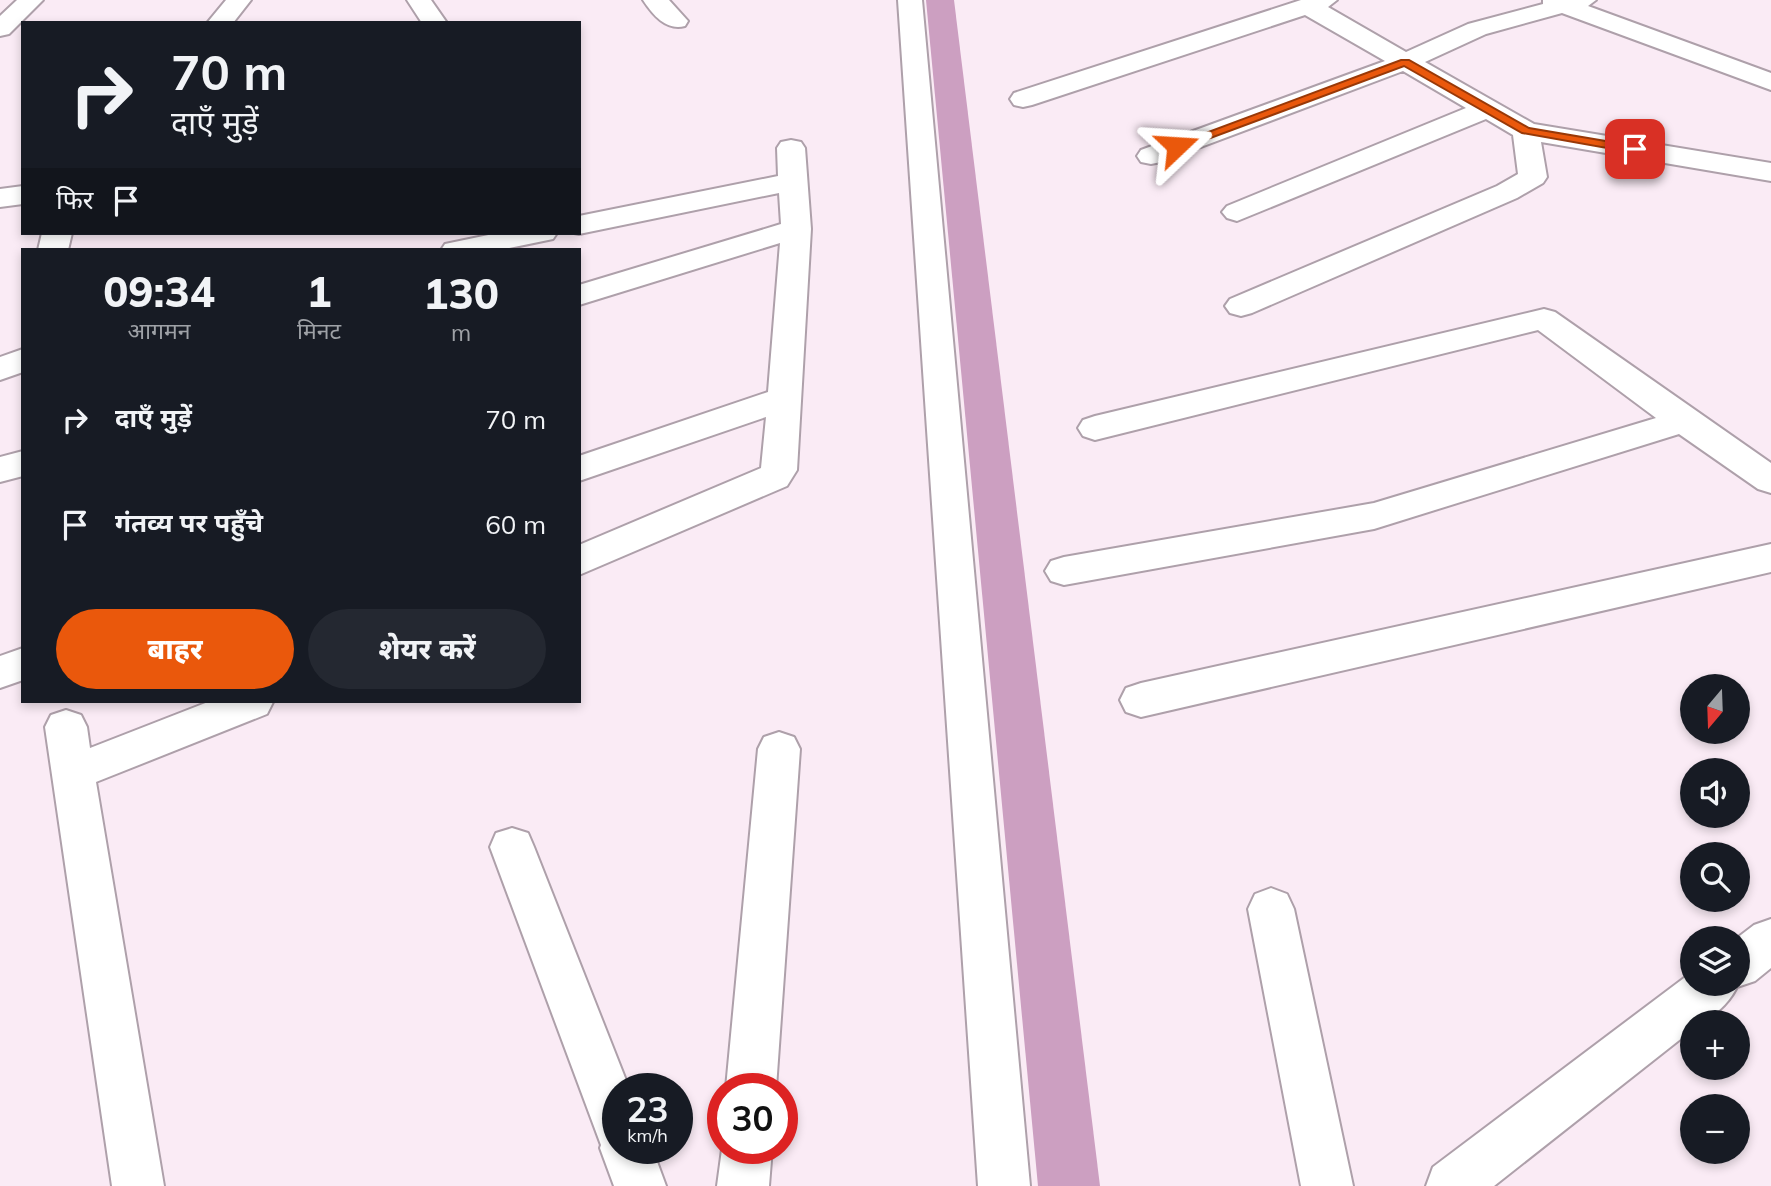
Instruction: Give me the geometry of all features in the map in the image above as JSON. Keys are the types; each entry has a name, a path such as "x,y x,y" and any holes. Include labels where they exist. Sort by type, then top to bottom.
{"street":[{"path":"0,29 31,0"},
{"path":"221,21 239,0"},
{"path":"419,0 434,21"},
{"path":"655,0 676,21"},
{"path":"910,0 1003,1186"},
{"path":"1151,156 1405,62 1478,29 1566,2 1765,75"},
{"path":"1023,99 1317,3 1405,62 1526,131 1771,172"},
{"path":"1237,212 1487,108"},
{"path":"1241,306 1507,191 1533,177 1526,131"},
{"path":"581,560 777,474 796,229 791,148"},
{"path":"581,225 793,182"},
{"path":"0,198 21,195"},
{"path":"581,294 796,229"},
{"path":"466,248 532,235"},
{"path":"1095,428 1544,319 1684,421 1771,480"},
{"path":"0,369 21,361"},
{"path":"581,468 785,398"},
{"path":"1064,571 1374,516 1684,421"},
{"path":"0,470 21,464"},
{"path":"1141,700 1771,558"},
{"path":"0,672 21,665"},
{"path":"74,773 249,703"},
{"path":"66,727 138,1186"},
{"path":"752,1073 779,749"},
{"path":"512,847 602,1084"},
{"path":"1271,909 1327,1186"},
{"path":"1750,956 1771,940"},
{"path":"1452,1186 1698,996"},
{"path":"632,1164 640,1186"},
{"path":"743,1186 745,1164"}],"waterway":[{"path":"940,0 1069,1186"}],"route":[{"path":"1177,146 1405,62 1526,131 1635,149"}]}
